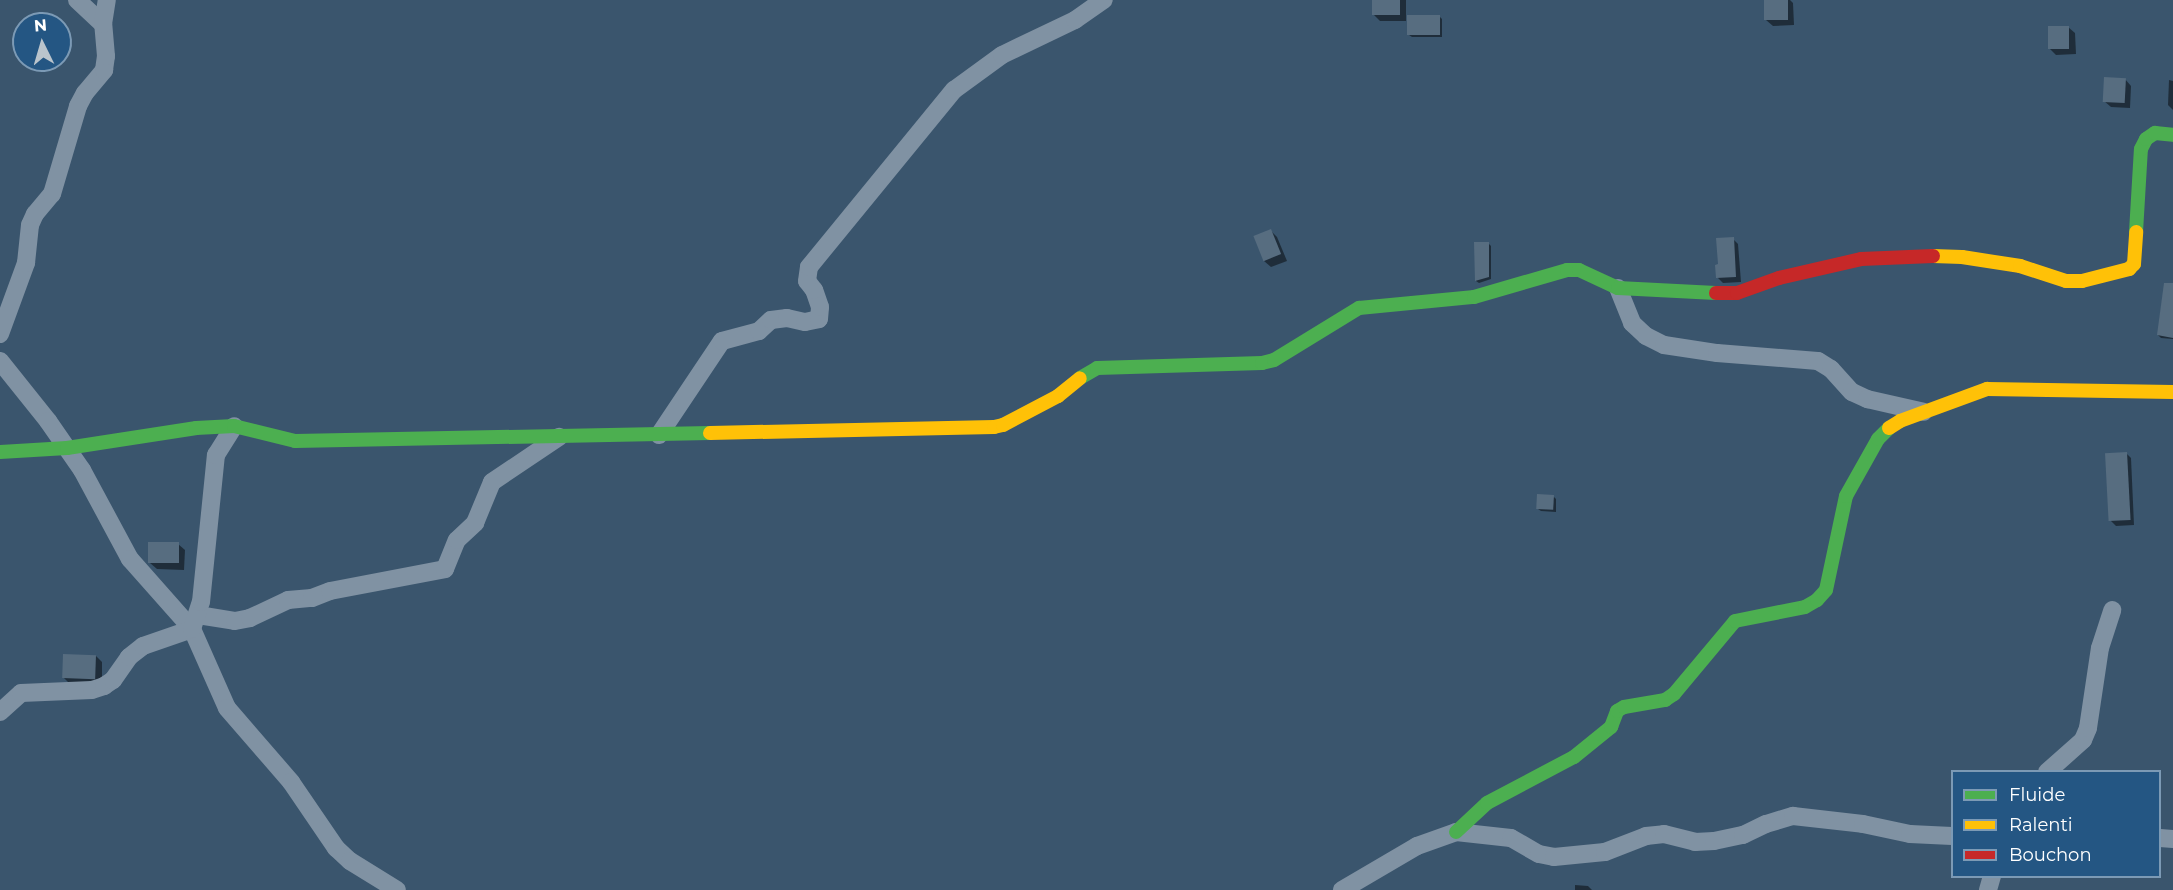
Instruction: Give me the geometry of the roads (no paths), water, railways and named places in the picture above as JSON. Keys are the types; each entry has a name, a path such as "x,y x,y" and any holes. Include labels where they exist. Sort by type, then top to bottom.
{"street":[{"path":"77,0 103,24"},
{"path":"0,334 26,263 30,225 35,214 52,194 78,106 85,93 104,70 106,56 103,24 107,0"},
{"path":"659,435 722,341 759,331 771,320 778,318 805,322 819,319 820,307 814,290 807,281 809,267 954,90 1002,56 1075,20 1104,0"},
{"path":"0,452 67,448 196,428 234,426 295,441 994,427 1004,425 1058,396 1086,373 1097,368 1262,363 1274,360 1347,313 1359,308 1474,297 1567,270 1579,270 1618,288 1694,294 1737,293 1779,278 1861,259 1913,256 1962,257 2020,266 2066,281 2082,281 2128,269 2134,264 2141,149 2146,139 2155,133 2173,135"},
{"path":"1618,288 1632,323 1646,336 1664,345 1717,353 1818,361 1831,369 1852,392 1867,399 1924,412"},
{"path":"0,343 2,363 82,470 130,559 195,622 227,708 291,782 336,848 350,861 397,890"},
{"path":"1456,832 1487,803 1574,757 1611,727 1617,711 1624,707 1665,700 1674,694 1735,621 1805,607 1817,600 1826,590 1846,496 1878,439 1900,421 1987,389 2173,392"},
{"path":"195,622 216,455 234,426"},
{"path":"196,428 216,455"},
{"path":"0,712 21,693 92,690 104,686 113,680 129,657 142,646 195,622 235,621 250,618 288,600 312,598 330,591 445,569 448,567 457,540 474,523 492,482 558,437"},
{"path":"2048,770 2083,740 2088,728 2100,648 2112,610"},
{"path":"1342,890 1417,846 1456,832 1512,838 1539,854 1554,857 1605,852 1624,843 1664,834 1695,842 1714,841 1743,835 1766,824 1793,816 1863,824 1910,834 1951,836"}]}
